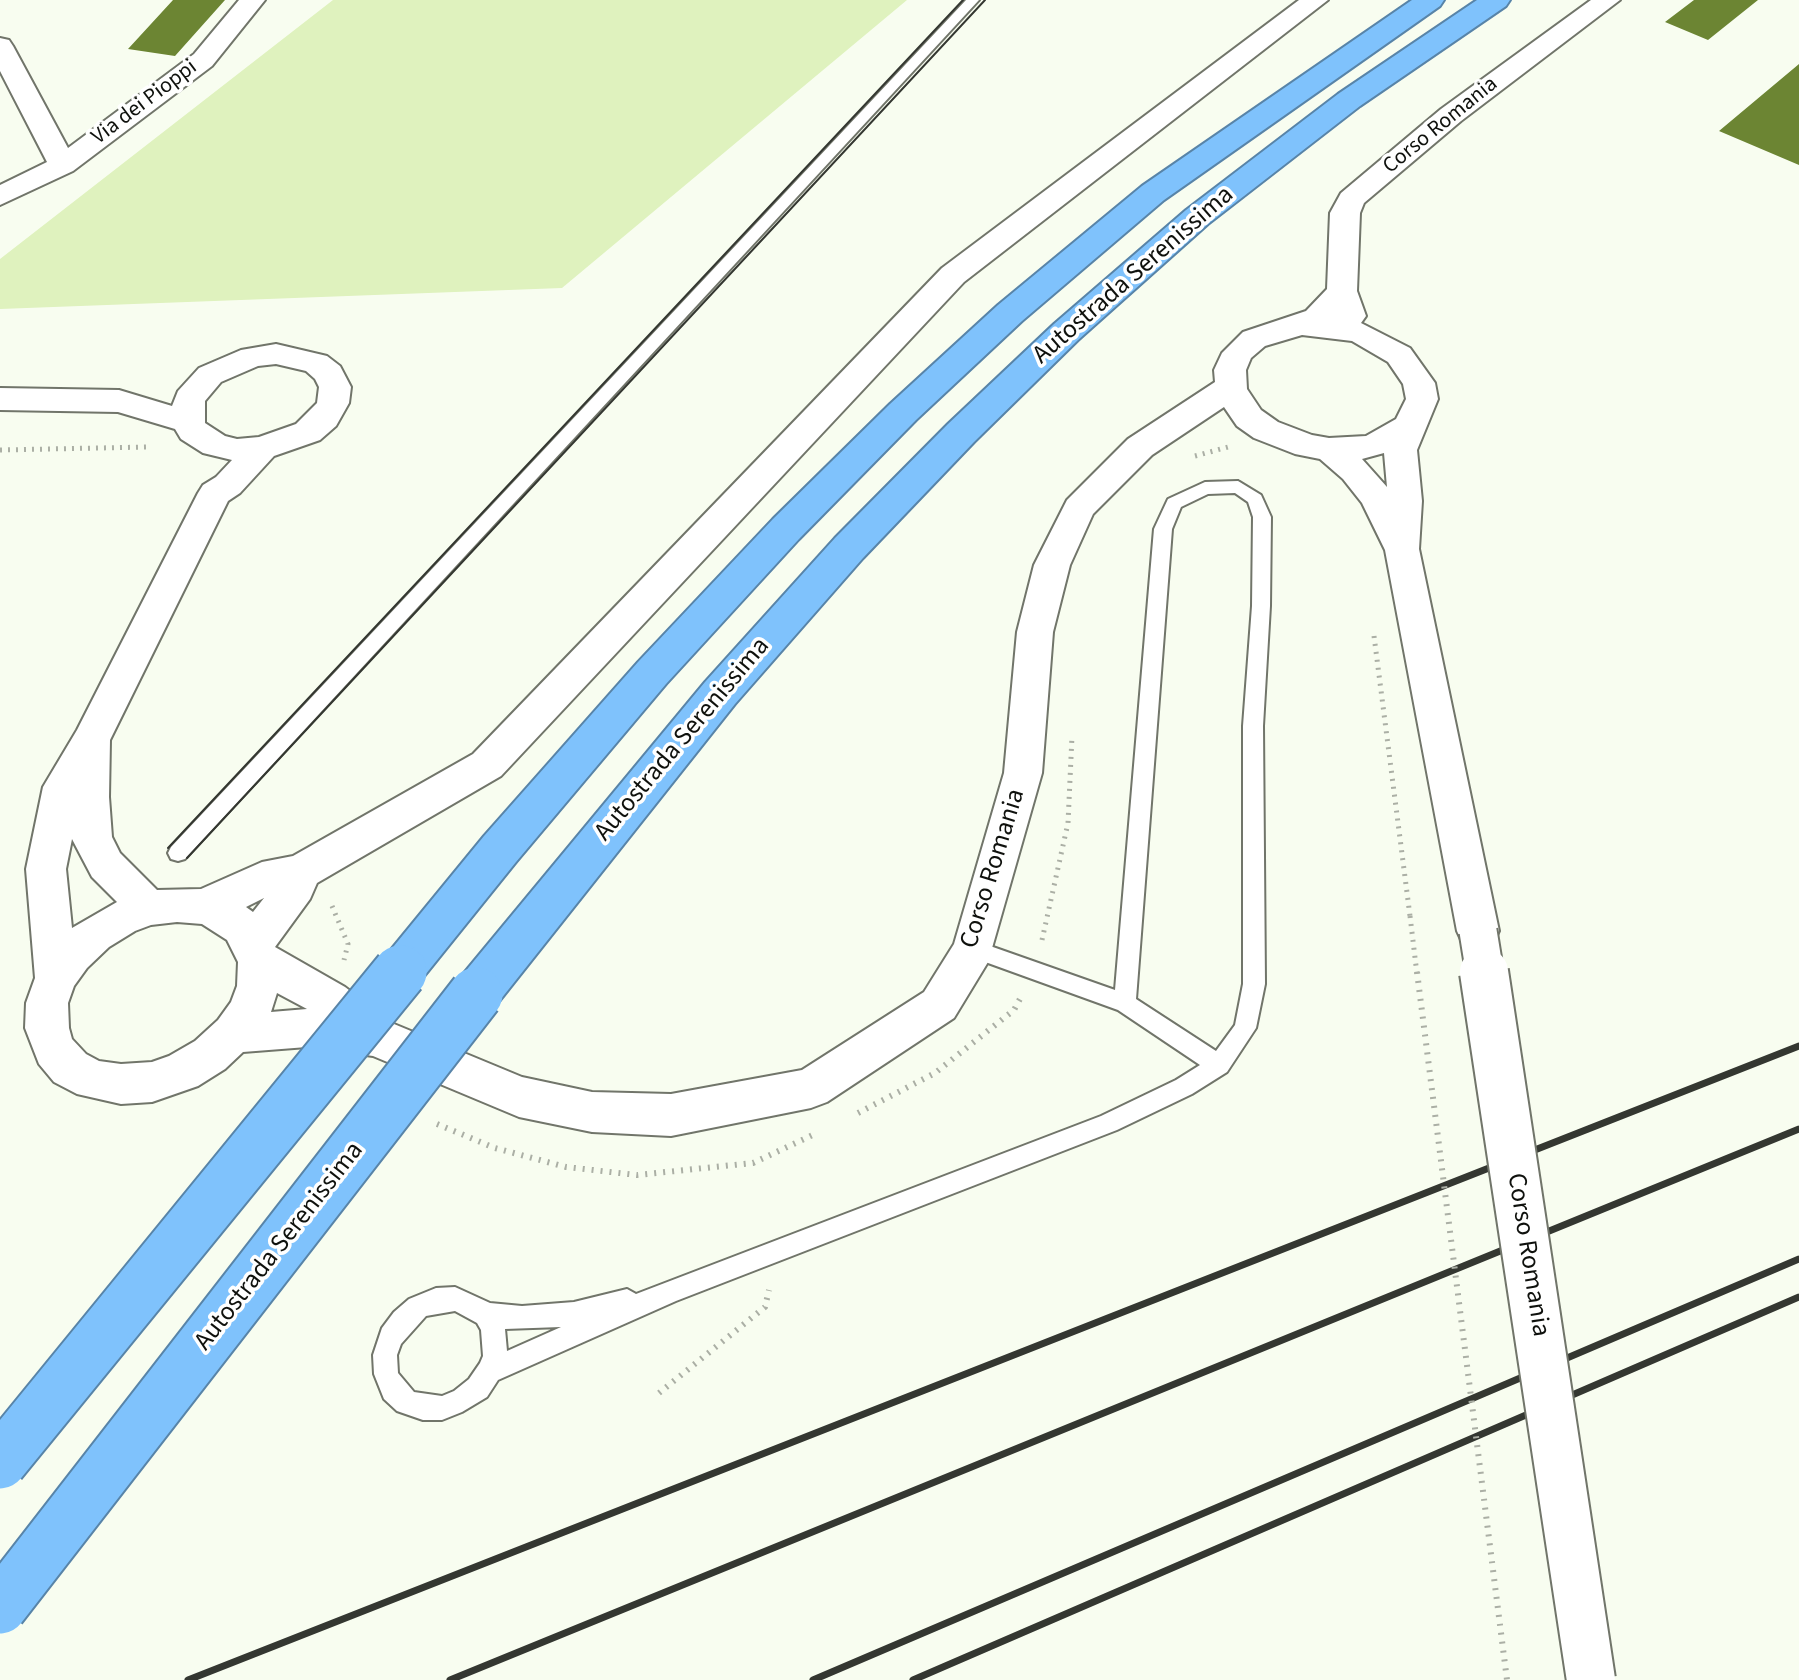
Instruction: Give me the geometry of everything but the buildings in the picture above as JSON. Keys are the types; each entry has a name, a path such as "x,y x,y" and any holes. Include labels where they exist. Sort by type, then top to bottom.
{"highway":[{"name":"Autostrada Serenissima","path":"0,1462 500,849 652,673 786,529 903,412 1010,313 1153,193 1430,0"},
{"name":"Autostrada Serenissima","path":"0,1607 476,994 720,693 849,548 961,433 1066,332 1197,217 1349,100 1496,0"}],"street":[{"name":"Via dei Pioppi","path":"0,196 63,165 203,60 252,0"},
{"path":"256,953 296,887 313,884 487,765 953,275 1315,0"},
{"name":"Corso Romania","path":"1363,334 1353,321 1342,291 1345,213 1351,199 1451,115 1607,0"},
{"name":"Via dei Pioppi","path":"0,46 63,165"},
{"path":"1302,325 1343,328 1363,334 1399,355 1419,383 1422,399 1418,414 1408,427 1383,442 1357,448 1307,446 1266,430 1249,418 1231,389 1230,370 1238,353 1254,339 1317,318 1342,291"},
{"path":"276,354 316,363 329,373 335,387 333,403 324,418 308,432 287,442 237,450 215,445 193,431 187,421 186,410 195,388 230,364 276,354"},
{"path":"0,399 119,401 195,388"},
{"name":"Corso Romania","path":"256,953 330,1000 379,1038 519,1097 592,1112 671,1115 811,1088 939,1005 973,949 1023,773 1035,632 1052,565 1079,508 1140,447 1198,411 1222,391 1231,389"},
{"path":"119,401 187,421"},
{"name":"Corso Romania","path":"1408,427 1400,450 1405,501 1402,549 1478,931 1591,1680"},
{"name":"Corso Romania","path":"1140,447 1184,435 1266,430"},
{"path":"56,978 46,869 63,787 92,738 215,493 218,459 215,445"},
{"path":"215,493 228,485 262,448"},
{"name":"Corso Romania","path":"1329,449 1355,471 1377,498 1402,549"},
{"path":"92,738 89,797 92,838 106,865 149,908"},
{"path":"204,907 276,874 313,884"},
{"path":"177,905 204,907 227,916 242,928 256,953 258,986 250,1011 233,1034 210,1055 152,1082 121,1084 93,1080 70,1068 54,1050 47,1028 47,1003 56,978 72,955 94,934 120,919 149,908 177,905"},
{"name":"Corso Romania","path":"233,1034 307,1028 379,1038"}],"lane":[{"path":"178,853 973,0"},
{"path":"489,1371 670,1291 1109,1123 1184,1087 1219,1065 1245,1028 1254,984 1253,726 1261,606 1262,517 1255,499 1238,487 1205,488 1174,503 1163,529 1125,1003"},
{"path":"973,949 1125,1003 1219,1065"},
{"path":"486,1315 496,1341 489,1371 478,1388 462,1400 442,1408 423,1408 406,1402 393,1390 386,1374 385,1355 391,1337 403,1320 418,1307 436,1300 455,1299 472,1305 486,1315 522,1318 574,1314 670,1291"}],"path":[{"path":"1373,625 1507,1680"},
{"path":"313,884 348,944 342,968"},
{"path":"659,1393 765,1307 779,1251"}],"green space":[{"path":"333,0 907,0 562,288 0,309 0,259"}],"tram line":[{"path":"168,848 963,0"},
{"path":"187,858 985,0"}],"railway":[{"path":"188,1680 1799,1046"},
{"path":"450,1680 1799,1129"},
{"path":"813,1680 1799,1259"},
{"path":"913,1680 1799,1297"}]}
